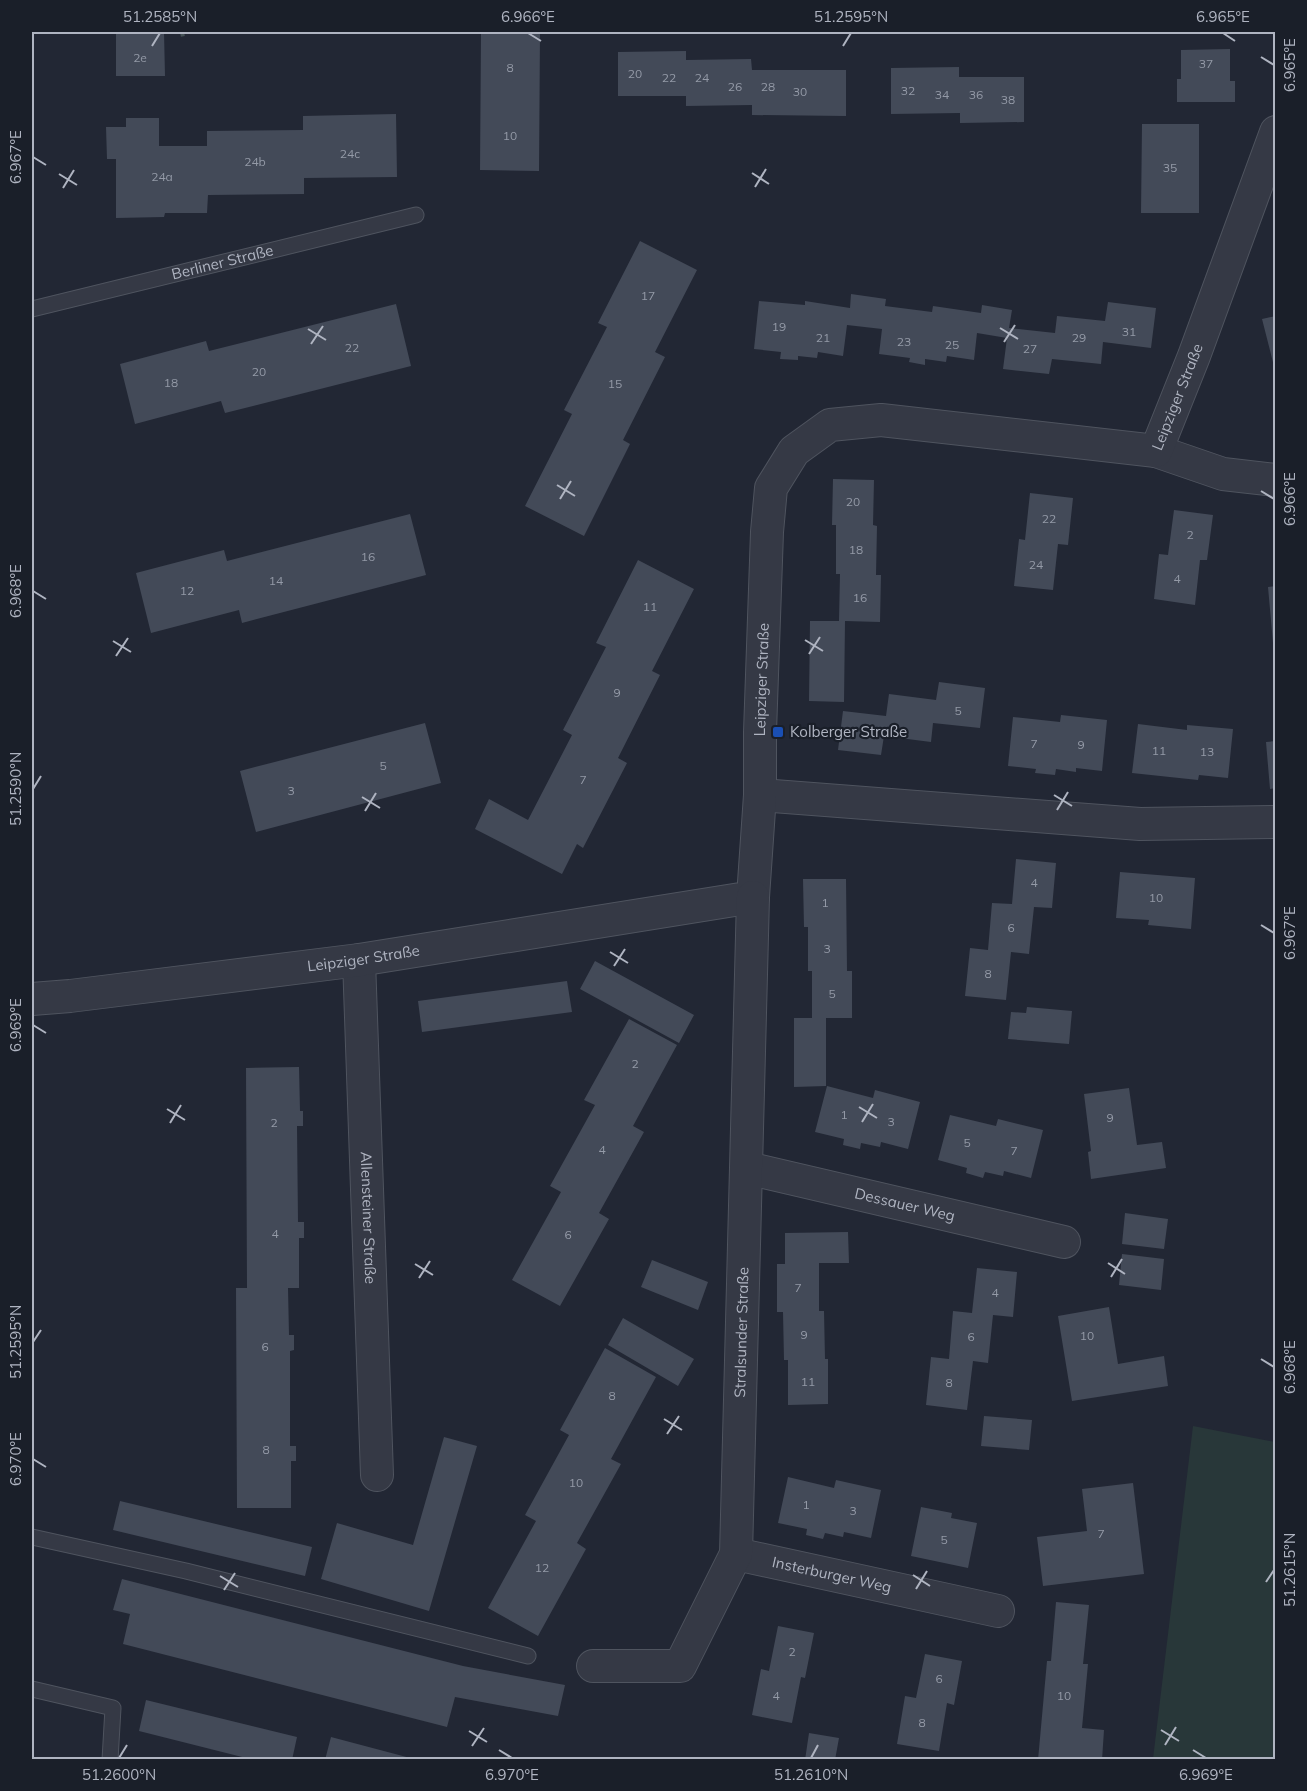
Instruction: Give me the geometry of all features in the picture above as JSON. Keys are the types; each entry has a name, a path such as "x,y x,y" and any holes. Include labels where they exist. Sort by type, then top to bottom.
{"street":[{"name":"Leipziger Straße","path":"32,999 359,960 753,897 760,795 760,732 771,488 794,451 830,425 881,420 1156,451 1194,356 1275,132"},
{"path":"1156,451 1223,474 1275,480"},
{"path":"760,795 1140,824 1275,822"},
{"name":"Stralsunder Straße","path":"593,1666 680,1666 736,1554 753,897"},
{"name":"Allensteiner Straße","path":"359,960 377,1475"},
{"name":"Dessauer Weg","path":"747,1168 1064,1242"},
{"name":"Insterburger Weg","path":"736,1554 998,1611"}],"lane":[{"name":"Berliner Straße","path":"32,309 416,216"},
{"path":"32,1537 186,1571 528,1656"},
{"path":"32,1689 113,1708 110,1760"}],"path":[{"path":"182,32 183,37"}],"shaded area":[{"path":"1193,1426 1275,1442 1275,1759 1153,1759"}],"building":[{"path":"116,32 164,32 165,76 116,76"},
{"path":"481,32 540,32 539,171 480,170"},
{"path":"1230,49 1230,81 1235,81 1235,102 1177,102 1177,79 1181,79 1181,50"},
{"path":"686,51 686,60 751,59 752,70 846,70 846,116 752,115 752,105 686,106 686,96 618,96 618,52"},
{"path":"959,67 959,77 1024,77 1024,122 960,123 960,113 891,114 891,68"},
{"path":"396,114 397,177 304,178 304,194 208,195 207,213 165,213 164,217 116,218 116,159 107,159 106,127 126,127 126,118 159,118 159,146 207,146 207,131 303,130 303,116"},
{"path":"1142,124 1199,124 1199,213 1141,213"},
{"path":"640,241 697,270 655,352 665,357 623,440 630,444 584,536 525,506 572,414 564,410 607,327 598,323"},
{"path":"851,294 886,299 885,306 932,312 933,306 981,313 982,305 1012,310 1009,328 1055,333 1057,316 1105,321 1108,302 1156,308 1151,348 1103,342 1101,364 1052,359 1049,374 1003,369 1007,338 977,333 974,360 947,356 946,362 925,359 925,365 909,362 910,358 879,354 882,329 847,325 843,356 818,352 817,358 798,356 798,360 780,359 781,352 754,349 759,301 805,305 805,301 850,308"},
{"path":"396,304 411,366 225,413 221,401 135,424 120,364 206,341 209,351"},
{"path":"1276,316 1276,369 1275,370 1262,319"},
{"path":"833,479 874,480 873,525 877,526 876,575 881,575 880,622 845,621 844,702 809,701 810,621 839,621 840,574 836,574 836,525 832,525"},
{"path":"1030,493 1073,498 1068,545 1058,544 1053,590 1014,586 1019,539 1025,540"},
{"path":"1174,510 1213,515 1207,560 1200,560 1195,605 1154,599 1159,554 1168,555"},
{"path":"410,514 426,575 242,623 239,610 151,633 136,573 224,550 227,561"},
{"path":"638,560 694,589 652,671 660,675 618,758 627,763 583,848 577,844 562,874 475,829 489,799 528,820 572,735 563,730 606,647 596,643"},
{"path":"1276,586 1276,643 1273,643 1268,587"},
{"path":"939,682 985,688 980,728 933,723 931,742 884,736 881,755 838,750 843,711 886,716 889,694 936,700"},
{"path":"1061,715 1107,720 1102,771 1076,768 1076,772 1056,769 1055,775 1035,773 1036,769 1008,766 1013,717 1060,722"},
{"path":"425,723 441,783 256,832 240,771"},
{"path":"1138,724 1187,730 1187,725 1233,729 1228,778 1199,775 1198,780 1132,773"},
{"path":"1276,741 1276,788 1270,789 1266,742"},
{"path":"1016,859 1056,863 1052,908 1034,907 1029,954 1011,952 1006,1000 965,996 970,948 988,950 992,903 1012,904"},
{"path":"1120,872 1195,878 1191,929 1148,925 1149,920 1116,918"},
{"path":"803,879 846,879 847,971 852,971 852,1018 826,1018 826,1086 794,1087 794,1018 812,1018 812,971 808,971 808,927 804,927"},
{"path":"595,961 694,1015 679,1043 580,989"},
{"path":"567,981 572,1012 422,1032 418,1001"},
{"path":"1027,1007 1072,1011 1069,1044 1008,1039 1011,1012 1026,1013"},
{"path":"629,1019 677,1045 633,1126 644,1132 599,1213 609,1219 560,1306 512,1280 561,1192 550,1186 595,1105 584,1100"},
{"path":"299,1067 300,1111 303,1111 303,1126 297,1126 298,1222 304,1222 304,1238 299,1238 299,1288 288,1288 289,1335 294,1335 294,1350 290,1351 290,1446 296,1446 296,1461 291,1461 291,1508 237,1508 236,1288 247,1288 246,1068"},
{"path":"827,1086 873,1098 875,1090 920,1102 908,1149 881,1142 880,1147 861,1143 860,1149 843,1145 844,1139 815,1132"},
{"path":"1129,1088 1137,1145 1162,1142 1166,1168 1091,1179 1088,1152 1091,1151 1084,1094"},
{"path":"950,1115 996,1126 998,1119 1043,1130 1031,1178 1004,1171 1003,1176 985,1172 983,1178 966,1173 967,1168 938,1160"},
{"path":"1125,1213 1168,1219 1164,1249 1122,1244"},
{"path":"848,1232 849,1263 819,1263 819,1311 824,1311 825,1359 828,1359 828,1404 788,1405 788,1360 784,1360 783,1312 777,1312 777,1264 785,1264 785,1233"},
{"path":"1122,1254 1164,1259 1161,1290 1119,1285"},
{"path":"652,1260 708,1282 698,1310 641,1287"},
{"path":"977,1268 1017,1272 1013,1317 993,1315 988,1363 973,1361 967,1410 926,1405 931,1357 949,1359 953,1311 972,1313"},
{"path":"1109,1307 1118,1364 1164,1356 1168,1386 1072,1401 1058,1316"},
{"path":"623,1318 694,1359 678,1386 608,1345"},
{"path":"605,1348 656,1377 611,1459 621,1464 577,1543 586,1549 538,1636 488,1608 536,1521 525,1515 569,1435 560,1430"},
{"path":"984,1416 1032,1420 1029,1450 981,1446"},
{"path":"444,1437 477,1446 429,1611 321,1579 337,1523 413,1545"},
{"path":"788,1477 834,1488 836,1480 881,1490 871,1538 844,1532 843,1537 825,1533 823,1539 806,1535 807,1529 778,1523"},
{"path":"1133,1483 1144,1574 1043,1586 1037,1537 1087,1531 1082,1489"},
{"path":"120,1501 312,1547 305,1576 113,1530"},
{"path":"921,1507 952,1513 951,1518 977,1523 968,1568 911,1556"},
{"path":"122,1579 463,1666 565,1685 558,1716 455,1697 447,1727 123,1644 130,1614 113,1610"},
{"path":"1056,1602 1089,1605 1083,1664 1088,1664 1082,1728 1104,1730 1102,1760 1038,1760 1047,1661 1051,1661"},
{"path":"778,1626 814,1633 805,1678 801,1677 792,1723 752,1715 761,1669 769,1671"},
{"path":"925,1654 962,1661 954,1705 947,1703 939,1751 897,1744 905,1696 916,1698"},
{"path":"146,1700 297,1737 292,1760 254,1760 139,1731"},
{"path":"809,1733 839,1738 835,1760 805,1760"},
{"path":"331,1737 414,1759 414,1760 325,1760"}],"place":[{"name":"Kolberger Straße","path":"778,732"}]}
